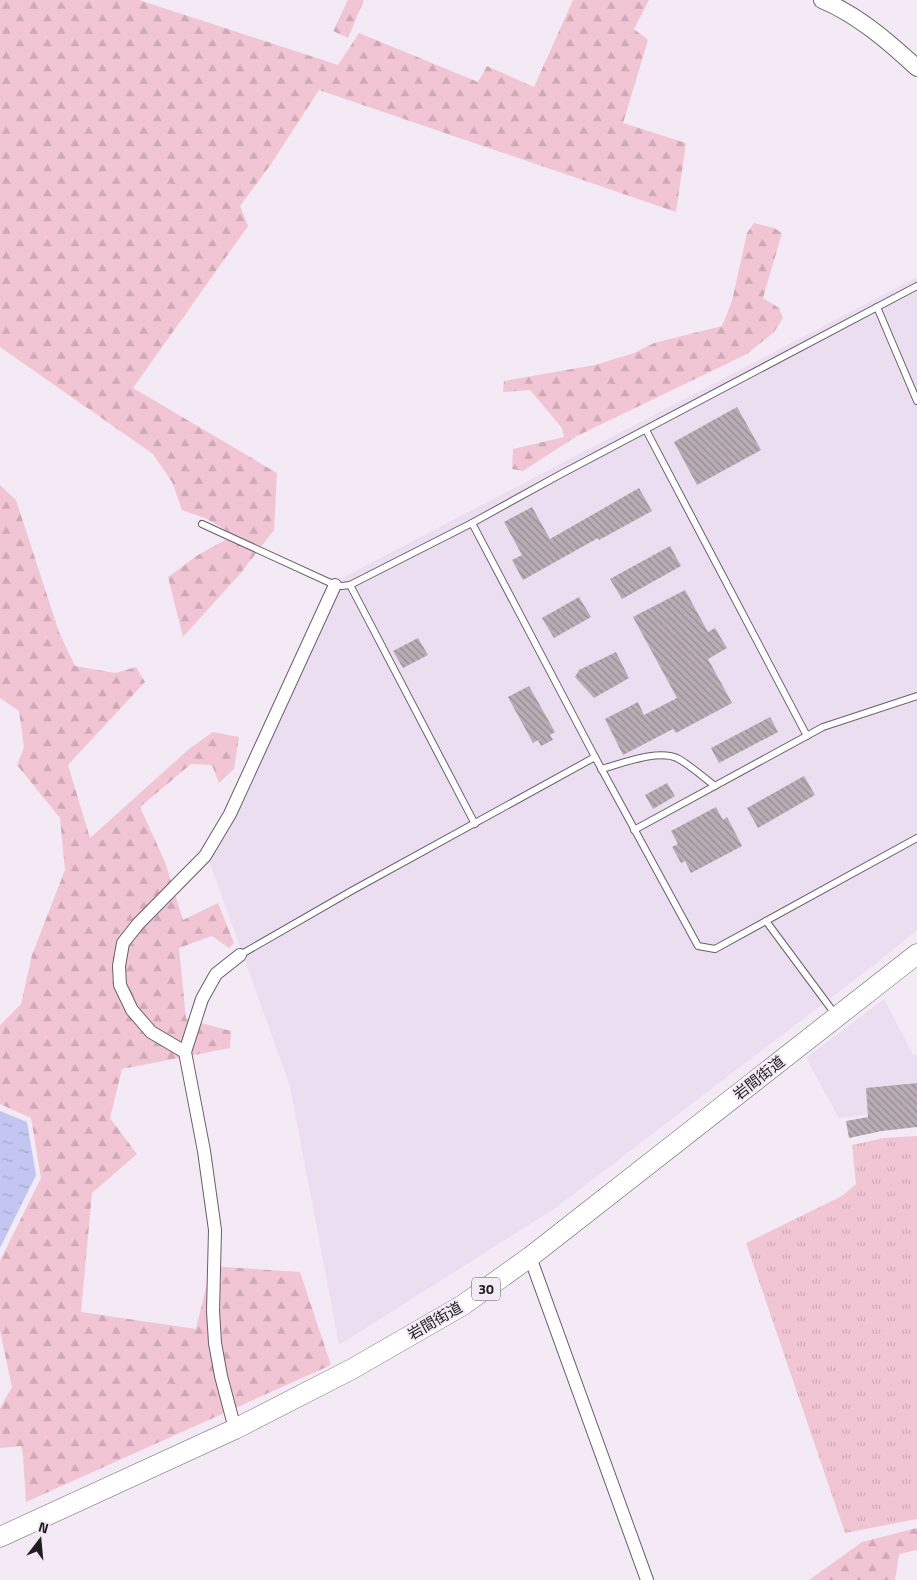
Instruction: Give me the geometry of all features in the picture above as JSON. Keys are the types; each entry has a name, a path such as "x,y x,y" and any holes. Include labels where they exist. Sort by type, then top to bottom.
{"main road":[{"name":"岩間街道","path":"0,1537 235,1429 352,1369 464,1305 530,1257 917,954"}],"street":[{"path":"822,0 860,22 893,46 917,68"},
{"path":"185,1052 151,1032 132,1010 120,985 119,966 123,943 138,924 205,856 230,814 334,585"},
{"path":"235,1429 221,1376 215,1343 213,1311 215,1230 204,1151 185,1052 202,999 211,982 216,974 240,954"},
{"path":"530,1257 647,1580"}],"lane":[{"path":"202,524 334,585 350,585 472,523 917,286"},
{"path":"877,307 917,401"},
{"path":"646,430 806,736"},
{"path":"472,523 594,757 698,946 715,949 917,838"},
{"path":"350,585 475,824"},
{"path":"634,830 806,736 838,722 917,696"},
{"path":"601,769 657,755 668,755 677,758 715,786"},
{"path":"240,954 594,757"},
{"path":"766,921 837,1017"}],"shaded area":[{"path":"917,277 917,930 874,965 554,1209 339,1345 290,1086 208,858 327,586"},
{"path":"884,999 913,1055 917,1054 917,1108 839,1118 806,1058"}],"green space":[{"path":"0,0 139,0 338,65 359,33 478,82 487,66 534,87 573,0 649,0 634,29 648,40 623,123 686,143 676,212 319,90 271,164 240,206 248,226 133,388 277,473 274,530 240,574 183,637 168,577 198,555 234,535 207,519 182,510 172,482 153,454 0,347"},
{"path":"348,0 364,0 348,38 333,31"},
{"path":"754,223 774,228 782,233 763,298 779,308 783,318 774,332 747,354 577,436 523,471 512,469 513,449 564,437 562,428 530,390 503,392 504,381 595,365 634,353 654,343 722,326 732,301 747,233"},
{"path":"0,485 16,500 59,632 75,666 115,673 136,667 145,682 68,765 90,838 189,749 213,732 239,737 234,769 219,783 212,765 191,764 140,807 165,862 183,920 218,903 234,943 229,948 212,936 179,948 186,1019 231,1031 230,1048 122,1069 110,1118 137,1154 92,1193 81,1312 196,1329 211,1266 300,1272 331,1365 26,1502 21,1446 0,1448 0,1408 12,1387 0,1331 0,1261 41,1178 31,1118 0,1104 0,1025 21,1004 32,955 65,870 60,818 17,765 24,747 19,711 0,698"},
{"path":"917,1136 917,1519 845,1533 746,1243 842,1196 856,1184 852,1145 884,1138"},
{"path":"917,1528 917,1550 899,1554 895,1580 809,1580 862,1542"}],"water":[{"path":"0,1111 27,1122 36,1175 0,1248"}],"building":[{"path":"737,407 761,450 697,485 674,442"},
{"path":"639,488 652,511 599,540 598,538 523,580 512,560 522,555 504,522 532,507 550,539"},
{"path":"670,546 681,566 622,599 610,579"},
{"path":"685,590 708,632 715,628 727,648 708,659 732,703 676,733 673,729 623,755 605,719 638,702 644,715 677,698 633,617"},
{"path":"579,597 591,617 554,638 542,618"},
{"path":"418,638 428,655 403,668 393,651"},
{"path":"616,652 629,678 594,698 575,677 579,670"},
{"path":"529,686 555,732 550,735 553,740 541,746 538,740 533,743 508,697"},
{"path":"770,717 778,732 719,763 711,748"},
{"path":"804,776 815,795 758,828 747,808"},
{"path":"667,783 675,796 653,809 645,795"},
{"path":"716,807 723,820 727,817 742,846 691,873 685,861 681,863 672,847 678,844 671,831"},
{"path":"917,1083 917,1127 882,1131 849,1138 846,1121 868,1117 866,1088"}]}
